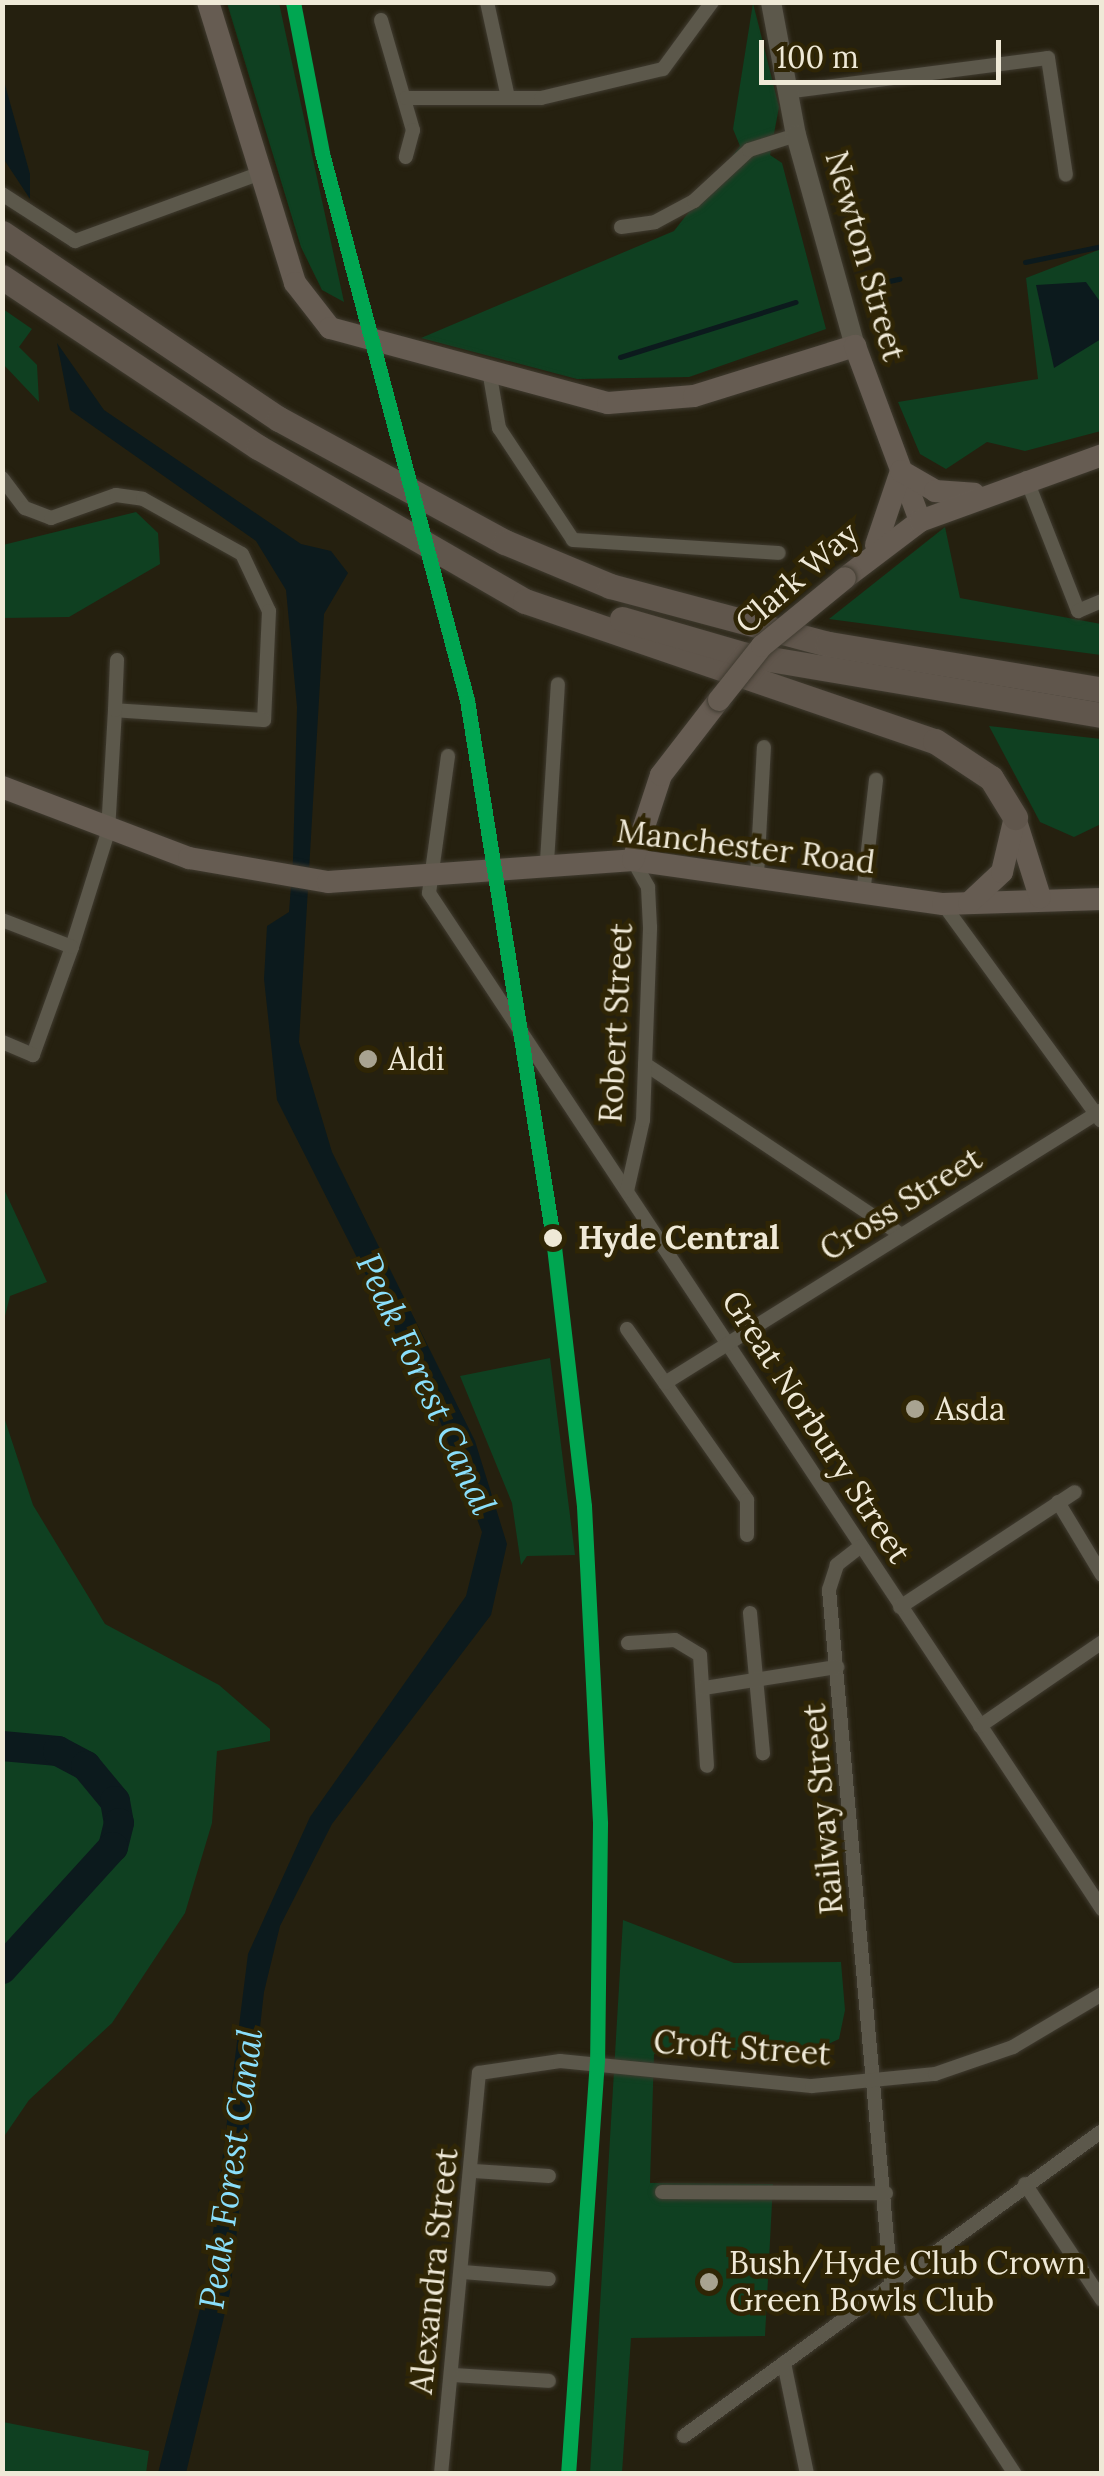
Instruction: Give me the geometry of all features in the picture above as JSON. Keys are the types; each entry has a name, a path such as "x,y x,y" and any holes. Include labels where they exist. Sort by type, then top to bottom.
{"highway":[{"path":"2,233 295,428 505,542 610,586 828,644 1102,690"},
{"path":"2,277 408,536 526,601 935,740 991,778 1014,817"},
{"path":"408,536 560,600 746,655 1102,716"},
{"path":"610,586 1102,673"}],"main road":[{"path":"208,2 294,283 321,320 568,399 650,402 855,346"},
{"name":"Newton Street","path":"772,2 796,135 855,346 920,520"},
{"name":"Clark Way","path":"633,860 661,775 762,646 868,556 920,520 978,494 1102,455"},
{"path":"868,556 889,527 902,471 935,490 978,494"},
{"name":"Manchester Road","path":"2,787 108,832 272,876 328,882 547,862 633,860 757,874 943,904 1077,894 1102,899"},
{"path":"1014,817 1040,897"},
{"path":"969,903 1002,872 1014,817"}],"street":[{"path":"487,2 507,94"},
{"path":"406,98 507,94 542,98 663,69 712,2"},
{"path":"381,20 413,130 406,157"},
{"path":"786,92 1048,58 1066,175"},
{"path":"621,227 642,229 694,201 749,150 796,135"},
{"path":"2,194 58,234 92,238 258,174"},
{"path":"490,376 499,428 573,540 779,553"},
{"path":"2,478 26,508 51,518 116,495 144,499 242,554 264,586 264,720 115,710"},
{"path":"1026,478 1078,611 1102,601"},
{"path":"2,1042 33,1055 108,832 117,660"},
{"path":"547,862 558,684"},
{"path":"757,874 764,747"},
{"path":"434,874 448,756"},
{"path":"863,894 876,780"},
{"name":"Robert Street","path":"627,1191 645,1064 648,887 633,860"},
{"name":"Great Norbury Street","path":"434,874 429,894 1102,1909"},
{"path":"943,904 1100,1115"},
{"path":"2,920 72,947"},
{"path":"645,1064 901,1235"},
{"name":"Cross Street","path":"665,1382 732,1346 901,1235 1100,1115"},
{"path":"627,1329 746,1500 747,1535"},
{"path":"900,1607 1075,1492"},
{"path":"1058,1502 1102,1575"},
{"name":"Railway Street","path":"861,1546 829,1581 886,2193 891,2284"},
{"path":"750,1613 763,1753"},
{"path":"980,1726 1102,1642"},
{"path":"628,1644 691,1643 704,1688 707,1766"},
{"path":"704,1688 757,1673 838,1667"},
{"name":"Croft Street","path":"479,2073 560,2061 812,2086 935,2074 1013,2047 1102,1994"},
{"name":"Alexandra Street","path":"441,2474 474,2171 479,2073"},
{"path":"684,2436 1024,2184 1102,2131"},
{"path":"474,2171 549,2176"},
{"path":"1024,2184 1102,2300"},
{"path":"662,2192 886,2193"},
{"path":"463,2272 548,2279"},
{"path":"891,2284 1015,2474"},
{"path":"784,2362 807,2474"},
{"path":"452,2375 548,2381"}],"green space":[{"path":"227,3 279,3 344,302 322,290 301,247"},
{"path":"753,3 779,107 770,155 782,163 826,329 689,377 577,379 421,338 674,231 740,146 733,129"},
{"path":"1101,249 1101,431 1025,451 987,442 946,469 920,454 898,402 1038,379 1026,278"},
{"path":"3,309 32,329 19,347 37,365 39,402 3,364"},
{"path":"136,512 158,533 160,564 69,617 3,618 3,545"},
{"path":"945,527 960,598 1101,624 1101,655 829,619"},
{"path":"989,726 1101,739 1101,824 1074,837 1040,822"},
{"path":"3,1187 47,1282 10,1296 3,1324"},
{"path":"550,1358 575,1555 527,1556 521,1565 512,1503 460,1376"},
{"path":"2,1411 33,1505 105,1624 219,1685 270,1729 270,1741 217,1751 212,1823 185,1913 112,2023 29,2100 3,2138"},
{"path":"623,1920 734,1963 841,1962 845,2010 839,2039 824,2046 654,2054 650,2183 773,2184 765,2336 631,2338 622,2473 590,2474"},
{"path":"3,2422 149,2451 146,2473 3,2473"}],"water":[{"path":"2,74 30,174 30,199 3,158"},
{"path":"1086,282 1101,303 1101,339 1054,368 1036,285"},
{"name":"Peak Forest Canal","path":"57,343 104,410 301,544 331,551 348,573 324,614 299,1042 332,1152 475,1441 507,1544 491,1615 332,1824 280,1926 264,1992 230,2292 186,2473 158,2473 207,2281 248,1954 310,1817 466,1596 482,1532 440,1421 277,1100 264,979 267,926 289,912 293,860 297,707 286,590 256,541 70,410"}],"waterway":[{"path":"1025,262 1102,246"},
{"path":"875,284 899,279"},
{"path":"620,357 796,302"},
{"path":"2,1746 58,1751 86,1766 115,1801 119,1823 113,1847 2,1969"}],"transit line":[{"path":"293,2 322,153 467,700 553,1238 584,1506 600,1824 597,2060 568,2474"}],"place":[{"name":"Aldi","path":"368,1059"},
{"name":"Hyde Central","path":"553,1238"},
{"name":"Asda","path":"915,1409"},
{"name":"Bush/Hyde Club Crown Green Bowls Club","path":"709,2282"}]}
